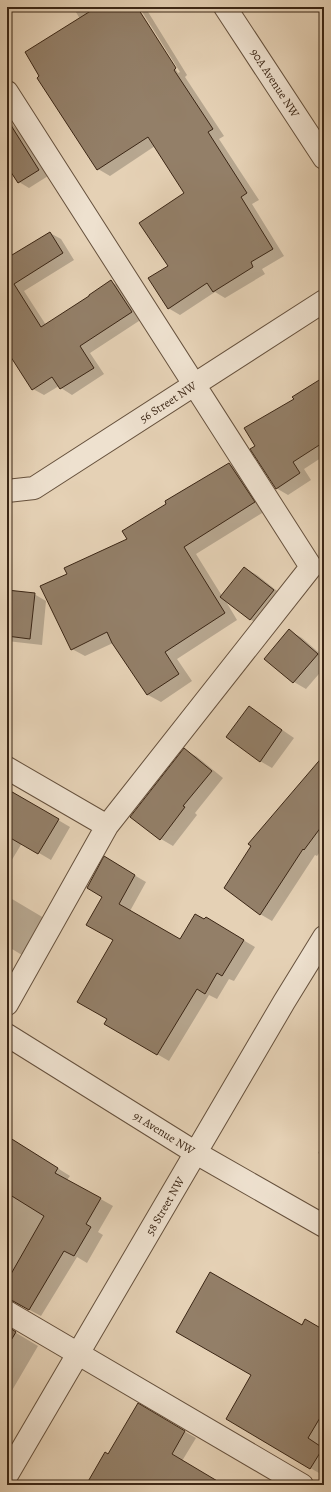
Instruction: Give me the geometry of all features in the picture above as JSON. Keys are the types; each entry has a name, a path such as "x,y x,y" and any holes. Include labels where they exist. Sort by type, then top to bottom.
{"street":[{"name":"90A Avenue NW","path":"226,7 324,158"},
{"path":"7,92 194,385 317,563 107,826 7,1004"},
{"name":"56 Street NW","path":"7,491 34,488 324,301"},
{"path":"7,768 107,826"},
{"name":"58 Street NW","path":"7,1475 284,1002 324,937"},
{"name":"91 Avenue NW","path":"7,1035 196,1152 324,1226"},
{"path":"7,1312 302,1485"}],"building":[{"path":"97,7 137,7 176,68 174,70 213,129 208,132 247,193 241,197 273,249 251,262 253,267 213,292 207,283 168,309 148,278 168,266 139,223 184,193 148,137 97,170 37,78 39,76 25,52"},
{"path":"7,119 39,170 18,183 7,166"},
{"path":"50,232 63,253 14,284 41,327 111,280 132,312 80,346 94,368 60,389 52,377 32,390 7,351 7,258"},
{"path":"324,377 324,442 293,462 300,473 276,489 250,449 255,446 244,428 294,399 292,397"},
{"path":"229,463 255,502 184,547 225,613 165,652 179,674 147,695 112,643 107,632 71,650 40,586 67,574 64,568 127,539 122,531 166,504 165,501"},
{"path":"244,567 274,590 250,620 220,597"},
{"path":"7,590 35,593 30,639 7,636"},
{"path":"289,629 318,654 293,683 264,659"},
{"path":"249,706 282,730 260,762 226,737"},
{"path":"184,748 212,771 183,806 185,807 160,840 130,817"},
{"path":"324,755 324,823 304,850 303,849 260,915 224,888 251,846 248,844"},
{"path":"7,789 59,819 38,854 7,836"},
{"path":"104,856 135,875 119,904 180,939 195,914 204,919 206,917 244,940 222,976 217,973 205,994 197,989 157,1055 104,1024 107,1019 77,1002 113,940 86,925 102,897 87,888"},
{"path":"7,1136 58,1168 55,1173 101,1198 86,1224 91,1227 74,1256 64,1251 29,1310 13,1301 7,1300 7,1281 44,1216 7,1193"},
{"path":"210,1272 302,1325 305,1319 324,1330 324,1411 308,1438 323,1448 310,1469 226,1419 251,1375 176,1332"},
{"path":"7,1326 16,1332 7,1347"},
{"path":"138,1403 185,1431 172,1454 224,1485 86,1485 105,1452 108,1454"}]}
